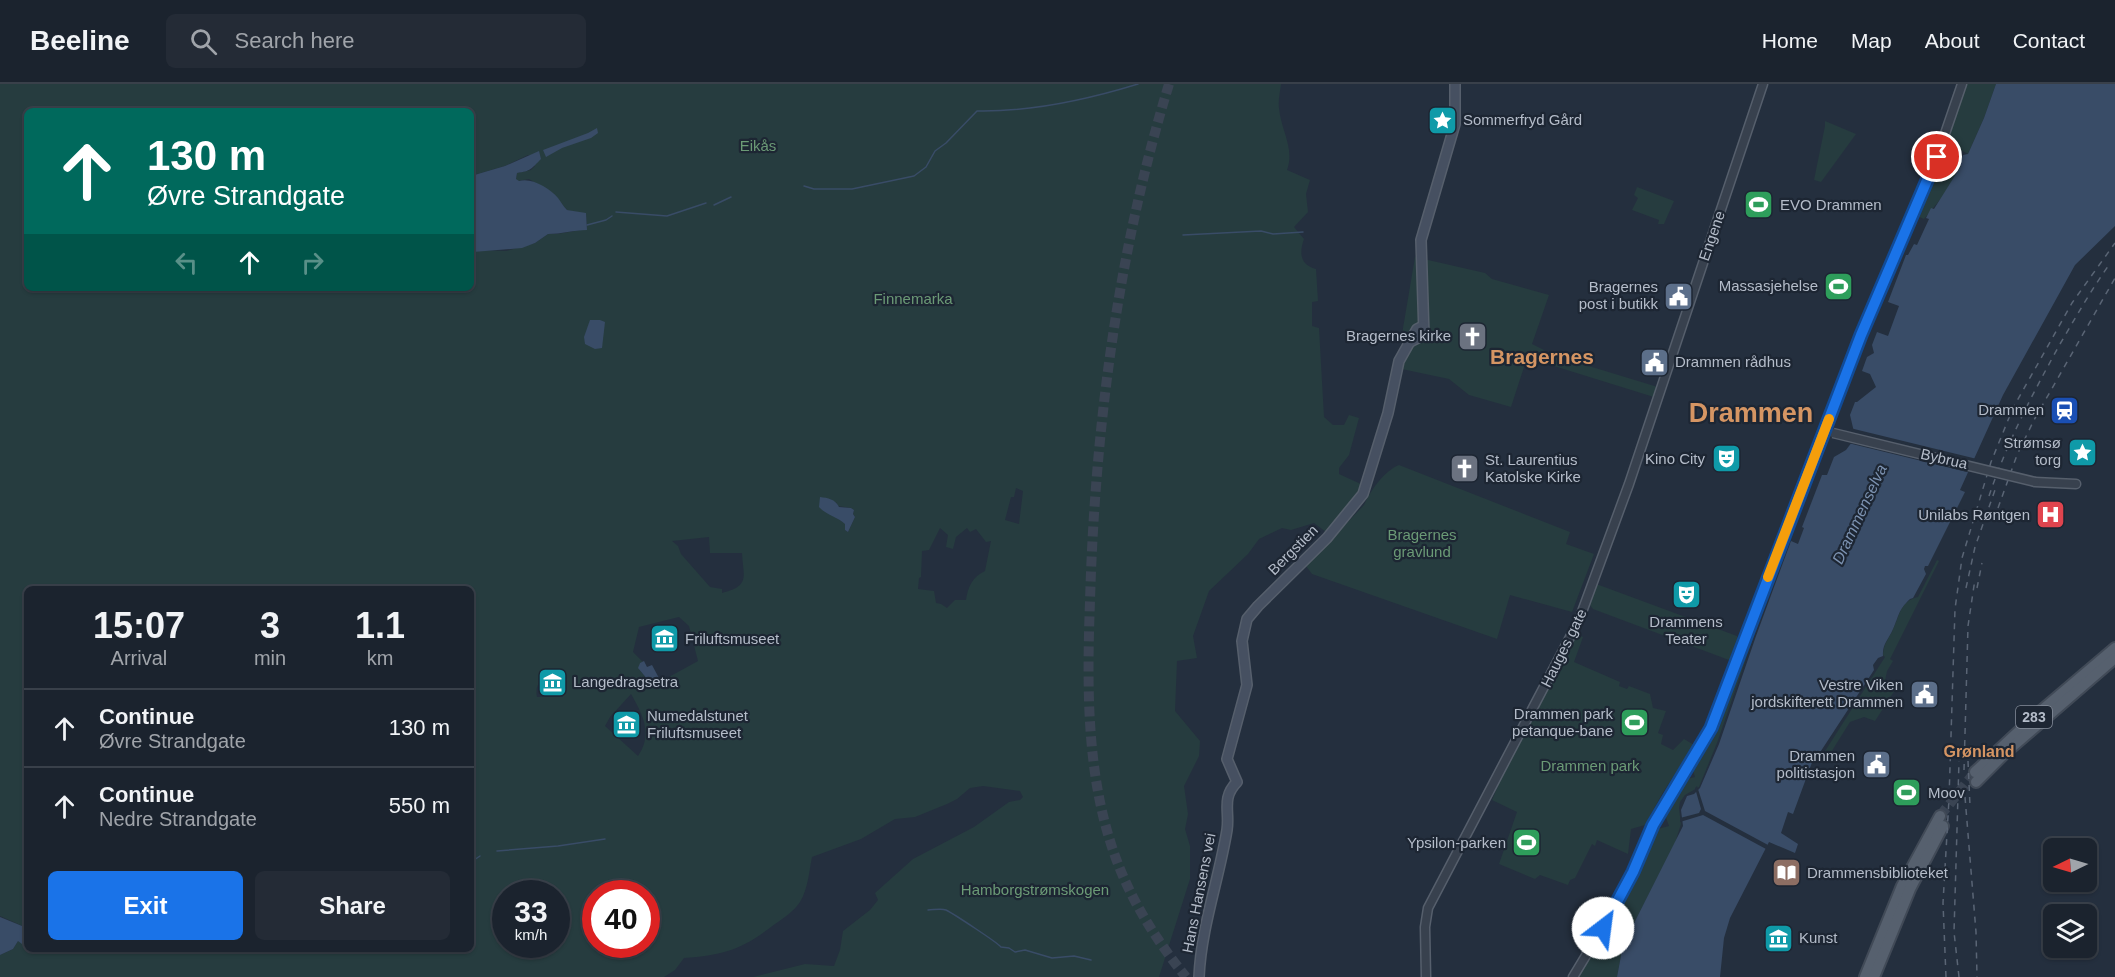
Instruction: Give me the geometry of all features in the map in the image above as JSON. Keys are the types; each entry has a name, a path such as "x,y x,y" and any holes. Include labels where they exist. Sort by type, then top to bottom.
{"main road":[{"name":"Bergstien","path":"1237,782 1227,759 1246,686 1242,641 1247,619 1327,538 1363,494 1388,413 1399,361 1410,342 1423,331 1420,248 1422,231 1455,124 1455,84"},
{"name":"283","path":"2115,648 2042,710 1976,777 2115,658"},
{"name":"Hans Hansens vei","path":"1199,977 1206,927 1228,826 1228,793 1237,782"},
{"path":"1865,977 1902,886 1942,821 1910,889 1874,977"}],"street":[{"name":"Engene","path":"1661,388 1763,84"},
{"path":"1573,977 1620,899 1649,832 1711,728 1824,431 1881,287 1937,157 1962,84"},
{"name":"Hauges gate","path":"1427,942 1426,915 1578,623 1661,388"},
{"name":"Bybrua","path":"1824,431 2035,482 2076,484"},
{"path":"1426,977 1427,942"},
{"path":"1427,942 1430,977"}],"green space":[{"name":"Finnemarka","path":"0,84 1281,84 1280,116 1289,147 1287,170 1310,180 1306,194 1308,212 1294,227 1304,239 1302,258 1307,265 1316,269 1318,301 1312,302 1312,326 1319,328 1324,417 1333,425 1344,425 1349,415 1359,418 1349,455 1339,468 1339,474 1363,485 1326,532 1314,523 1291,530 1282,528 1259,539 1248,554 1209,591 1193,636 1197,658 1177,661 1175,711 1200,741 1199,756 1184,786 1188,814 1185,829 1190,846 1190,879 1159,977 753,977 805,964 834,966 840,950 843,931 870,910 878,900 875,893 913,859 974,827 1009,802 1020,800 1023,797 1020,791 983,786 970,788 957,799 915,817 895,819 861,839 812,857 803,897 789,914 743,945 722,953 684,958 675,970 664,977 0,977 0,955 13,949 18,941 24,942 24,952 474,952 474,586 24,586 24,927 0,916","holes":["1016,488 1023,491 1019,524 1005,520 1011,497 1014,497","836,502 838,506 854,510 855,517 848,532 845,530 846,524 827,512","940,528 948,535 946,547 953,549 956,537 967,528 970,532 976,529 986,542 991,541 985,571 971,583 966,600 955,600 947,608 936,603 934,591 918,589 922,551 929,550","709,537 710,553 742,553 744,574 741,583 738,587 722,593 722,589 710,587 672,541","679,617 689,626 698,661 658,683 646,678 639,669 640,663 643,662 633,652 639,627","556,671 564,672 563,697 537,697 537,687 541,681","631,694 639,709 646,732 638,756 605,726"]},
{"path":"1964,84 1996,84 1968,154 1959,149 1952,153 1952,163 1962,166 1943,196 1924,219 1915,215"},
{"path":"1825,121 1856,134 1821,182 1814,180"},
{"path":"1637,187 1674,201 1664,224 1658,224 1659,220 1632,210 1638,198 1634,195"},
{"path":"1415,257 1485,273 1492,279 1549,295 1532,344 1556,356 1661,388 1657,398 1554,366 1526,361 1511,407 1469,395 1449,379 1397,368 1406,348 1401,340"},
{"name":"Bragernes gravlund","path":"1399,465 1570,532 1566,544 1594,554 1572,612 1510,595 1497,639 1312,574 1306,566 1364,505 1383,476"},
{"path":"1785,539 1790,541 1717,743 1699,787 1685,795 1680,802 1681,824 1675,843 1623,945 1617,977 1578,977 1619,905 1654,830 1669,826 1664,812 1683,780 1695,777 1692,767 1709,741"},
{"path":"1937,560 1939,561 1890,659 1893,661 1887,671 1885,681 1895,690 1875,721 1864,717 1850,722 1825,762 1820,759 1885,657 1884,648 1901,609 1907,602 1918,597"},
{"path":"1596,585 1737,636 1739,641 1733,658 1729,660 1593,609 1589,604"},
{"name":"Drammen park","path":"1576,634 1583,637 1574,662 1620,682 1619,686 1627,689 1629,686 1650,694 1653,708 1666,711 1658,733 1663,735 1661,744 1673,750 1684,739 1694,745 1645,825 1631,829 1628,854 1597,840 1595,846 1592,844 1575,878 1570,880 1568,885 1540,875 1535,879 1499,864 1517,812 1492,800 1497,785"}],"water":[{"name":"Drammenselva","path":"1996,84 2115,84 2115,226 2075,265 2003,395 1960,490 1965,492 1928,566 1925,566 1926,574 1913,598 1901,610 1885,645 1883,656 1878,658 1873,665 1874,670 1817,757 1814,757 1793,814 1788,812 1781,833 1798,844 1795,853 1769,842 1730,918 1724,938 1720,977 1617,977 1623,945 1683,826 1681,810 1687,796 1694,794 1700,788 1719,744 1791,541 1798,544 1804,528 1802,527 1822,475 1827,475 1834,457 1846,450 1852,442 1854,432 1850,415 1855,402 1876,387 1870,374 1862,371 1867,357 1874,353 1872,345 1877,332 1888,336 1899,306 1888,302 1906,255 1914,244 1917,245 1929,219 1926,218 1931,208 1934,209 1961,166 1959,166 1963,155 1968,154"},
{"path":"597,128 598,133 591,138 562,148 546,157 543,150"},
{"path":"539,151 541,159 530,169 517,173 516,179 540,184 555,194 567,210 586,213 587,230 548,234 522,248 474,252 474,175 505,166"},
{"path":"590,320 605,322 602,348 595,349 585,344 584,337"},
{"path":"820,497 828,498 839,507 854,510 855,517 848,532 845,530 845,524 819,507"},
{"path":"644,661 647,667 652,665 660,680 658,683 648,680 638,668"},
{"path":"0,917 24,927 24,944 18,941 13,949 0,955"}],"pier":[{"path":"1850,428 1977,459 1971,473 1848,443"},
{"path":"1697,786 1705,811 1768,845 1766,849 1703,815 1680,822 1680,818 1699,813 1701,809 1695,788"}],"waterway":[{"path":"804,186 814,189 852,189 914,176 926,167 935,151 977,111 1059,104 1138,84"},
{"path":"714,205 731,197"},
{"path":"616,212 667,216 706,203"},
{"path":"587,225 612,216"},
{"path":"1183,235 1261,231 1273,234 1303,232"},
{"path":"497,851 605,839"},
{"path":"474,860 480,856"},
{"path":"928,910 946,910 1001,947 1015,952 1025,950 1052,958 1074,956 1091,960"}],"tunnel":[{"path":"1169,84 1136,211 1112,340 1097,470 1089,633 1089,697 1093,760 1098,792 1114,853 1128,887 1145,918 1186,977"},
{"path":"1940,816 1975,772"}],"railway":[{"path":"1946,977 1943,903 1955,609 1962,558 1991,462 2013,408 2072,303 2115,243"},
{"path":"1989,496 2012,437 2040,381 2109,265"},
{"path":"1998,508 2017,455 2034,420 2115,278"},
{"path":"1966,588 1975,547 1995,490"},
{"path":"1977,588 1982,563"},
{"path":"1964,770 1968,626 1975,579"},
{"path":"1959,761 1954,932 1959,977"},
{"path":"1968,761 1970,806"},
{"path":"1965,797 1976,932 1977,977"}],"slow traffic":[{"path":"1768,577 1829,419"}],"place":[{"name":"Sommerfryd Gård","path":"1442,120"},
{"name":"EVO Drammen","path":"1759,205"},
{"name":"Massasjehelse","path":"1839,286"},
{"name":"Bragernes post i butikk","path":"1679,296"},
{"name":"Bragernes kirke","path":"1472,336"},
{"name":"Drammen rådhus","path":"1654,362"},
{"name":"Drammen","path":"2065,410"},
{"name":"Strømsø torg","path":"2082,452"},
{"name":"Kino City","path":"1726,459"},
{"name":"St. Laurentius Katolske Kirke","path":"1464,469"},
{"name":"Unilabs Røntgen","path":"2051,515"},
{"name":"Drammens Teater","path":"1686,595"},
{"name":"Friluftsmuseet","path":"664,639"},
{"name":"Langedragsetra","path":"552,682"},
{"name":"Vestre Viken jordskifterett Drammen","path":"1924,694"},
{"name":"Drammen park petanque-bane","path":"1634,723"},
{"name":"Numedalstunet Friluftsmuseet","path":"626,725"},
{"name":"Drammen politistasjon","path":"1876,765"},
{"name":"Moov","path":"1907,793"},
{"name":"Ypsilon-parken","path":"1527,843"},
{"name":"Drammensbiblioteket","path":"1786,873"},
{"name":"Kunst","path":"1778,938"}],"district":[{"name":"Bragernes","path":"1542,357"},
{"name":"Drammen","path":"1751,413"},
{"name":"Grønland","path":"1979,751"}],"route":[{"path":"1603,928 1633,872 1649,832 1711,728 1861,335 1937,157"}],"park label":[{"name":"Eikås","path":"758,146"},
{"name":"Hamborgstrømskogen","path":"1035,890"}]}
